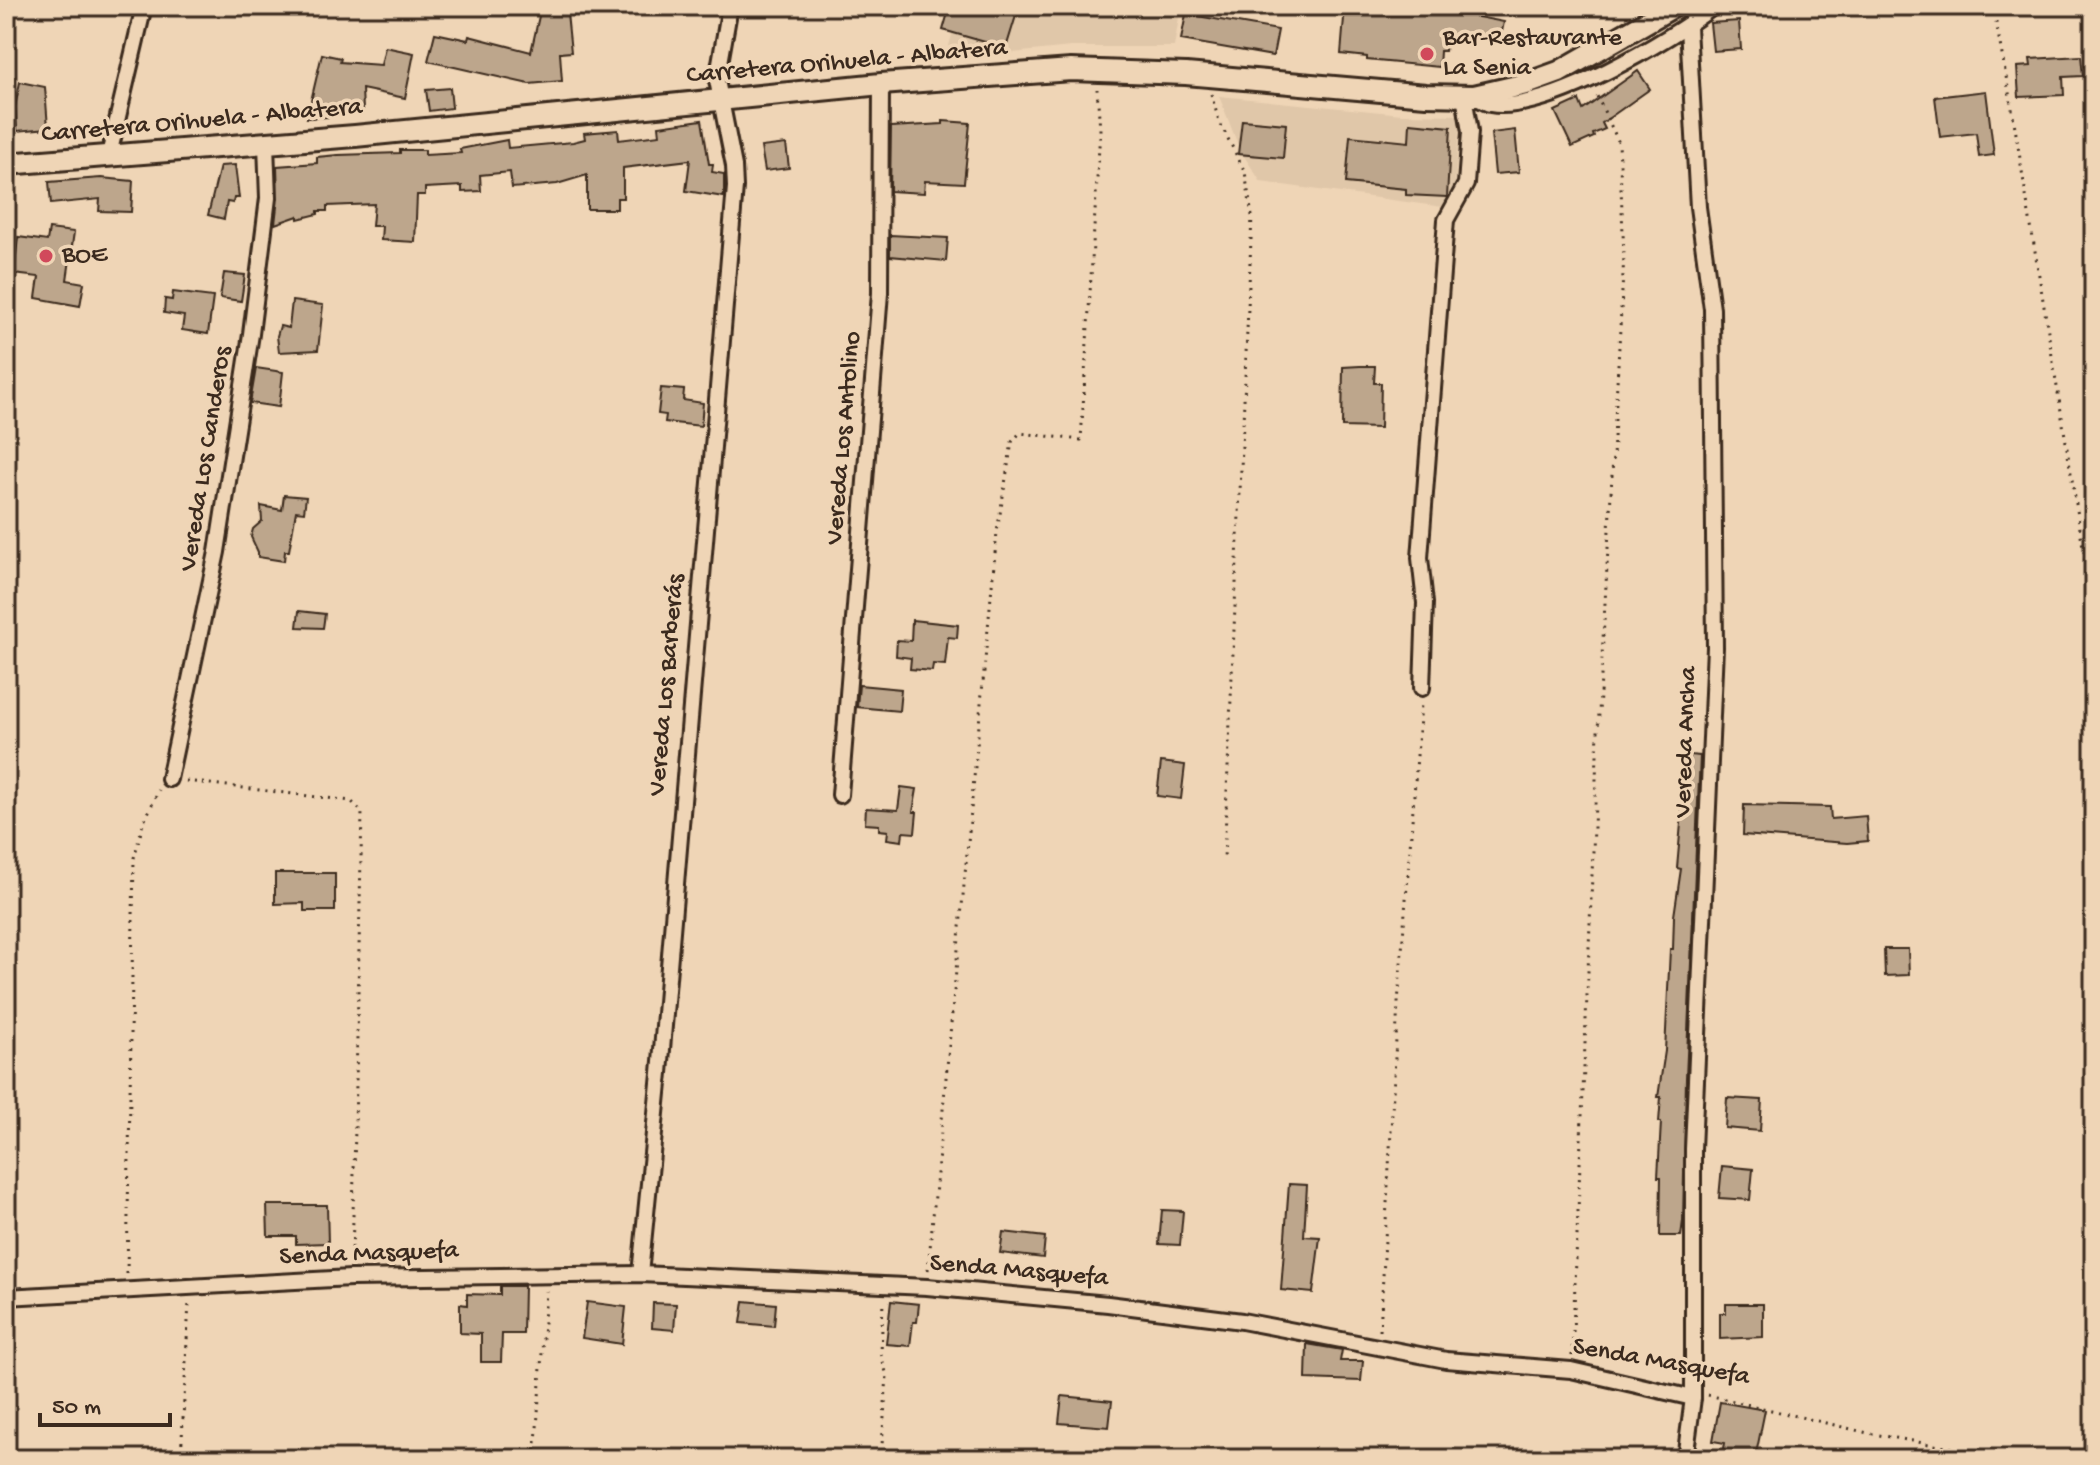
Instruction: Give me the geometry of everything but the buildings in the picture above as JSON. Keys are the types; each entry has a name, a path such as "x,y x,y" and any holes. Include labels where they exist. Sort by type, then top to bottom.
{"main road":[{"name":"Carretera Orihuela - Albatera","path":"6,164 266,144 881,84 1095,70 1469,96 1526,84 1559,72 1674,6"}],"street":[{"path":"109,155 144,6"},
{"name":"Vereda Los Barberás","path":"640,1274 735,187 734,166 717,80 730,6"},
{"path":"1422,688 1425,603 1420,558 1446,220 1466,184 1469,96 1490,104 1527,102 1589,80 1688,27 1714,6"},
{"name":"Vereda Ancha","path":"1685,1459 1693,1398 1693,1149 1715,647 1712,309 1698,207 1688,27"},
{"name":"Vereda Los Antolino","path":"840,795 880,293 881,84"},
{"name":"Vereda Los Canderos","path":"169,779 217,552 251,334 268,198 266,144"},
{"name":"Senda Masquefa","path":"6,1297 351,1278 547,1275 640,1274 927,1287 1123,1305 1242,1321 1446,1360 1571,1370 1693,1398"}],"path":[{"path":"1993,6 2018,140 2094,615"},
{"path":"927,1287 994,563 1012,442 1020,433 1081,440 1100,130 1095,70"},
{"path":"1204,76 1219,121 1245,172 1252,216 1224,859"},
{"path":"1571,1370 1597,746 1624,255 1619,143 1589,80"},
{"path":"1379,1346 1398,1003 1422,688"},
{"path":"127,1290 134,858 154,796 169,779 351,801 362,812 351,1278"},
{"path":"535,1459 547,1275"},
{"path":"881,1459 887,1376 881,1354 883,1285"},
{"path":"181,1459 190,1286"},
{"name":"Senda Masquefa","path":"1693,1398 1705,1394 1868,1433 2012,1459"}],"shaded area":[{"path":"960,6 1181,6 1174,47 1071,47 945,60"},
{"path":"1219,96 1402,114 1460,115 1454,196 1443,207 1261,182 1240,150"}],"place":[{"name":"Bar-Restaurante La Senia","path":"1427,54"},
{"name":"BOE","path":"46,256"}]}
